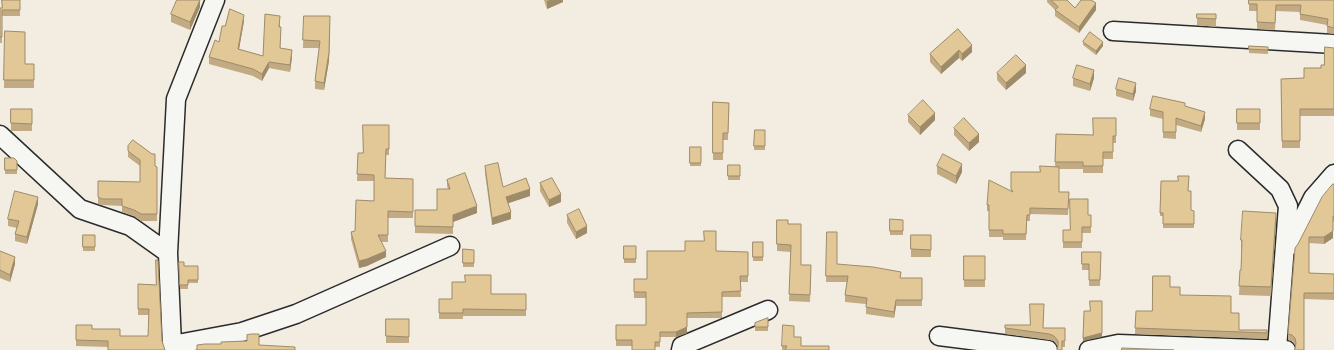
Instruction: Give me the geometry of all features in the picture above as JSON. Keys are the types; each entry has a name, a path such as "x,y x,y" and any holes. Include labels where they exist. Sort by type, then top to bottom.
{"street":[{"path":"215,0 176,99 168,253 173,348 242,332 296,314 450,246"},
{"path":"1114,31 1334,44"},
{"path":"0,135 80,209 130,226 168,253"},
{"path":"1089,350 1118,344 1282,350 1288,206 1280,189 1238,150"},
{"path":"1285,254 1313,198 1334,174"},
{"path":"681,350 682,346 768,310"},
{"path":"939,336 1048,350"}],"building":[{"path":"2,0 20,0 20,10 2,10 2,37 0,37 0,8 2,8"},
{"path":"177,0 200,0 190,22 171,14"},
{"path":"1051,0 1067,0 1075,8 1081,0 1091,0 1096,3 1079,27 1055,10 1058,7"},
{"path":"1249,0 1334,0 1334,28 1327,26 1328,19 1300,14 1301,5 1276,5 1275,23 1257,22 1257,4 1249,4"},
{"path":"230,9 244,15 238,49 263,56 265,14 280,16 280,48 292,50 290,65 269,62 262,74 253,69 209,57 215,40 219,42 222,26 225,26"},
{"path":"1197,14 1216,14 1216,19 1197,18"},
{"path":"304,16 330,16 329,53 324,83 315,81 320,41 303,40"},
{"path":"958,29 972,45 962,54 959,50 941,67 930,54"},
{"path":"5,31 25,32 25,64 34,64 34,80 4,80"},
{"path":"1090,32 1103,42 1096,51 1083,42"},
{"path":"1249,46 1268,47 1268,50 1249,49"},
{"path":"1325,47 1334,48 1334,109 1300,109 1300,141 1282,141 1281,79 1304,78 1304,68 1321,68 1321,65 1324,65"},
{"path":"1016,55 1026,65 1006,83 997,73"},
{"path":"1077,65 1094,70 1090,84 1073,78"},
{"path":"1119,78 1136,83 1133,94 1116,89"},
{"path":"1153,96 1185,103 1185,106 1205,112 1201,126 1176,118 1176,132 1163,132 1163,112 1150,109"},
{"path":"923,100 935,113 920,127 908,115"},
{"path":"713,102 729,103 728,133 723,133 723,153 713,153"},
{"path":"11,109 32,109 32,124 11,123"},
{"path":"1237,109 1260,109 1260,123 1237,123"},
{"path":"964,118 979,134 969,143 954,128"},
{"path":"1093,118 1116,118 1116,136 1113,136 1113,152 1103,152 1103,166 1083,166 1083,162 1055,162 1056,134 1093,135"},
{"path":"363,125 389,125 389,149 386,149 385,178 413,179 413,212 388,211 388,235 378,235 386,251 359,261 351,232 355,231 356,200 374,201 374,175 357,174 358,153 363,153"},
{"path":"755,130 765,130 765,146 754,146"},
{"path":"133,140 152,154 155,154 155,166 157,167 157,214 141,214 122,206 122,199 102,199 98,197 98,181 140,182 140,160 128,151 128,146"},
{"path":"690,147 701,147 701,163 690,163"},
{"path":"943,154 962,164 956,176 937,166"},
{"path":"5,158 14,158 17,161 17,170 5,170"},
{"path":"498,163 503,187 526,178 530,189 506,197 511,212 492,218 485,166"},
{"path":"728,165 740,165 740,176 728,176"},
{"path":"1040,166 1059,167 1059,192 1069,192 1068,209 1030,208 1030,215 1027,215 1026,234 1003,234 1003,230 989,230 989,205 987,205 989,180 1013,192 1011,189 1011,172 1040,172"},
{"path":"465,173 477,206 453,215 453,227 415,226 415,210 437,210 437,189 450,189 447,180"},
{"path":"1178,176 1189,176 1188,191 1191,191 1191,210 1194,211 1194,224 1163,224 1163,213 1160,213 1161,181 1178,181"},
{"path":"552,178 561,194 549,200 540,183"},
{"path":"1333,184 1333,231 1324,237 1309,237 1309,273 1334,274 1334,293 1304,293 1304,350 1294,350 1296,343 1295,338 1288,334 1295,248 1322,197"},
{"path":"15,191 38,197 27,237 15,234 19,221 8,219"},
{"path":"1070,199 1088,199 1088,215 1091,215 1091,227 1082,227 1082,242 1063,242 1063,230 1070,230"},
{"path":"579,209 587,226 576,232 567,215"},
{"path":"1243,211 1276,213 1271,287 1239,286"},
{"path":"890,219 903,220 903,231 890,231"},
{"path":"777,220 788,220 788,224 801,224 801,265 811,265 810,295 789,294 791,245 777,244"},
{"path":"704,231 716,231 716,251 748,252 748,276 740,276 741,291 722,292 722,312 687,313 687,327 676,332 660,332 660,342 655,342 655,350 632,350 632,340 616,340 616,325 646,325 646,292 634,292 634,279 647,279 647,251 685,251 685,241 704,241"},
{"path":"827,232 837,232 837,264 873,267 901,272 900,278 922,278 922,300 896,300 894,312 866,307 867,298 845,295 848,276 826,276"},
{"path":"83,235 95,235 95,247 83,247"},
{"path":"911,235 931,235 931,250 911,249"},
{"path":"753,242 763,242 763,257 753,257"},
{"path":"624,246 636,246 636,259 624,259"},
{"path":"463,249 474,250 474,263 463,263"},
{"path":"0,251 15,257 10,275 0,270"},
{"path":"1082,252 1101,252 1100,280 1089,280 1089,264 1082,264"},
{"path":"964,256 985,256 985,280 964,280"},
{"path":"156,260 158,260 162,341 165,350 108,350 108,341 76,340 76,325 92,325 92,329 120,329 120,336 148,336 149,309 138,309 138,284 156,285"},
{"path":"179,262 184,262 184,266 198,266 198,280 188,280 188,285 180,285"},
{"path":"465,275 491,275 491,294 526,294 526,310 463,309 463,313 439,313 439,299 452,299 452,282 465,282"},
{"path":"1153,276 1170,276 1170,287 1180,287 1180,295 1231,296 1231,313 1239,313 1239,330 1267,330 1267,333 1135,328 1136,311 1152,311"},
{"path":"1090,301 1102,301 1102,333 1083,338 1084,311 1090,311"},
{"path":"1030,304 1044,304 1043,328 1065,328 1065,341 1062,341 1062,350 1057,350 1058,341 1054,336 1049,334 1005,328 1005,325 1030,325"},
{"path":"768,318 768,327 755,327 755,323"},
{"path":"386,319 409,319 409,337 386,336"},
{"path":"783,325 794,326 794,337 801,337 801,346 829,346 829,350 785,350 787,346 782,346"},
{"path":"259,334 259,345 295,347 295,350 197,350 197,345 247,341 247,335"},
{"path":"1122,348 1174,350 1122,350"}]}
